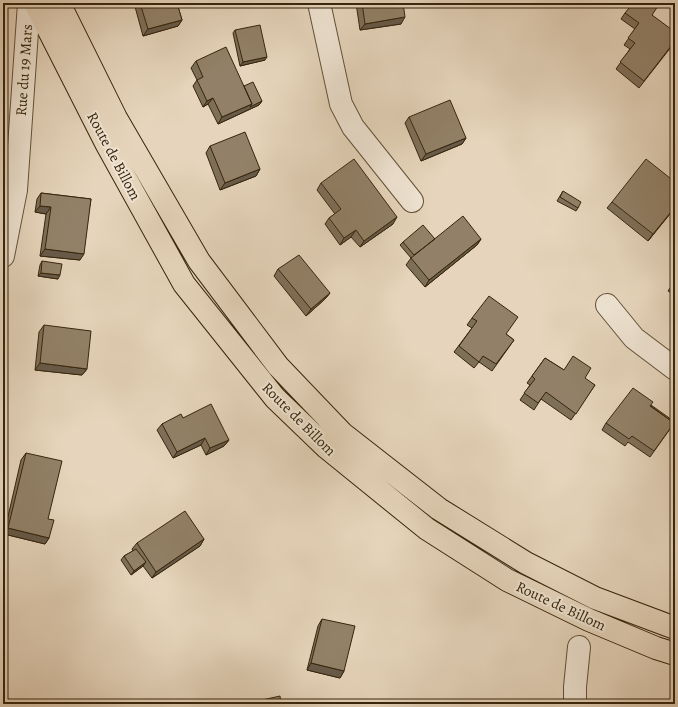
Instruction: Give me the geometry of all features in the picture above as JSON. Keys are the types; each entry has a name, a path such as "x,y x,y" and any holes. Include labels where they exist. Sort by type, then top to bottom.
{"main road":[{"name":"Route de Billom","path":"35,3 107,145 184,284 275,398 327,448 427,529 507,580 589,620 656,648 675,654"},
{"name":"Route de Billom","path":"59,3 116,118 199,261 278,366 343,434 439,509 526,563 596,598 675,628"}],"street":[{"name":"Rue du 19 Mars","path":"3,256 16,190 28,3"},
{"path":"319,3 341,104 353,127 412,201"},
{"path":"607,305 634,338 675,369"},
{"path":"575,704 579,647"}],"building":[{"path":"140,3 177,3 182,20 148,29"},
{"path":"362,3 403,3 405,17 365,24"},
{"path":"633,3 660,3 652,15 675,32 675,41 644,81 620,62 635,43 628,38 639,23 625,13"},
{"path":"260,25 267,57 243,62 235,30"},
{"path":"226,47 252,104 222,117 213,98 207,101 197,80 203,77 196,61"},
{"path":"253,82 262,101 250,107 252,104 244,86"},
{"path":"450,100 466,138 426,154 409,117"},
{"path":"245,132 260,169 225,183 210,146"},
{"path":"354,159 397,217 364,241 356,230 344,238 329,218 341,209 321,183"},
{"path":"646,159 675,182 675,198 672,201 675,204 675,207 653,234 612,202"},
{"path":"563,191 581,202 578,208 560,197"},
{"path":"41,193 91,199 84,254 45,249 51,207 40,206"},
{"path":"463,216 481,239 429,280 411,258"},
{"path":"423,225 435,239 414,255 403,242"},
{"path":"299,255 330,293 311,309 278,269"},
{"path":"42,261 62,264 60,275 41,273"},
{"path":"675,281 675,290 670,287"},
{"path":"489,296 518,317 506,334 514,340 496,364 483,356 479,362 459,346 477,321 472,318"},
{"path":"44,325 91,331 87,369 40,363"},
{"path":"573,356 591,368 585,378 595,385 576,414 546,392 538,403 524,393 535,379 532,376 545,358 564,370"},
{"path":"633,388 653,402 650,406 674,423 654,451 632,436 629,439 606,423"},
{"path":"211,404 229,440 210,448 205,438 177,452 162,424 181,414 183,418"},
{"path":"651,405 675,422 672,426 674,423"},
{"path":"26,453 62,461 48,519 54,520 49,538 8,528"},
{"path":"185,511 204,539 156,572 137,543"},
{"path":"136,549 146,562 134,571 124,556"},
{"path":"322,619 355,626 344,671 311,663"},
{"path":"280,696 281,704 253,704 253,702"}]}
